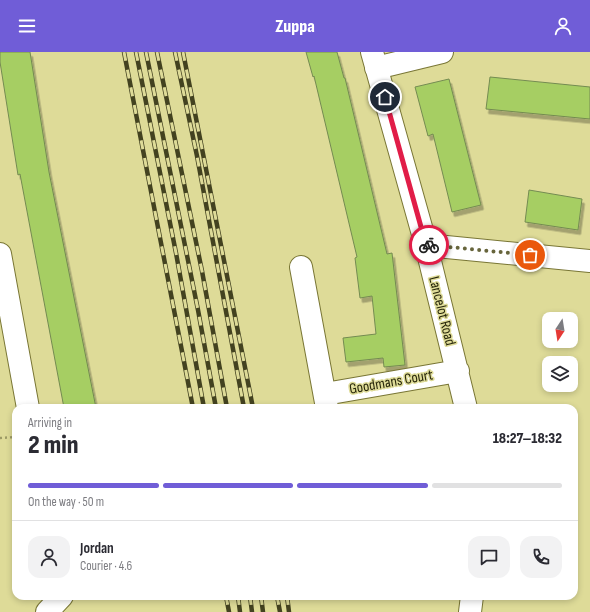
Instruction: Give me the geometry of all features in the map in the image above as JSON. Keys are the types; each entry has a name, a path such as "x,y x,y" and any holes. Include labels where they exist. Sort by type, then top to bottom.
{"street":[{"path":"374,60 442,52"},
{"name":"Lancelot Road","path":"374,60 426,245 465,404"},
{"path":"426,245 590,261"},
{"path":"0,254 27,404"},
{"path":"301,267 326,401"},
{"name":"Goodmans Court","path":"326,401 458,371"},
{"path":"47,612 58,600"},
{"path":"63,600 66,612"},
{"path":"470,612 472,600"}],"path":[{"path":"0,438 12,436"}],"building":[{"path":"0,52 30,52 49,172 95,404 63,404 20,174 18,175 0,62"},
{"path":"306,52 337,52 345,78 387,254 392,253 405,365 384,367 383,358 346,362 343,338 376,334 372,296 360,298 355,258 357,257 314,76 313,77"},
{"path":"490,77 590,87 590,119 486,109"},
{"path":"449,79 481,205 452,212 433,134 428,136 415,87"},
{"path":"529,190 582,199 578,230 525,222"}],"railway":[{"path":"124,52 192,404"},
{"path":"136,52 176,253 203,404"},
{"path":"146,52 198,310 215,404"},
{"path":"157,52 202,271 226,404"},
{"path":"175,52 197,156 243,404"},
{"path":"183,52 252,404"},
{"path":"227,600 229,612"},
{"path":"238,600 240,612"},
{"path":"250,600 252,612"},
{"path":"262,600 263,612"},
{"path":"278,600 280,612"},
{"path":"288,600 289,612"}],"way so far":[{"path":"429,245 530,255"}],"route":[{"path":"385,97 426,245 429,245"}]}
